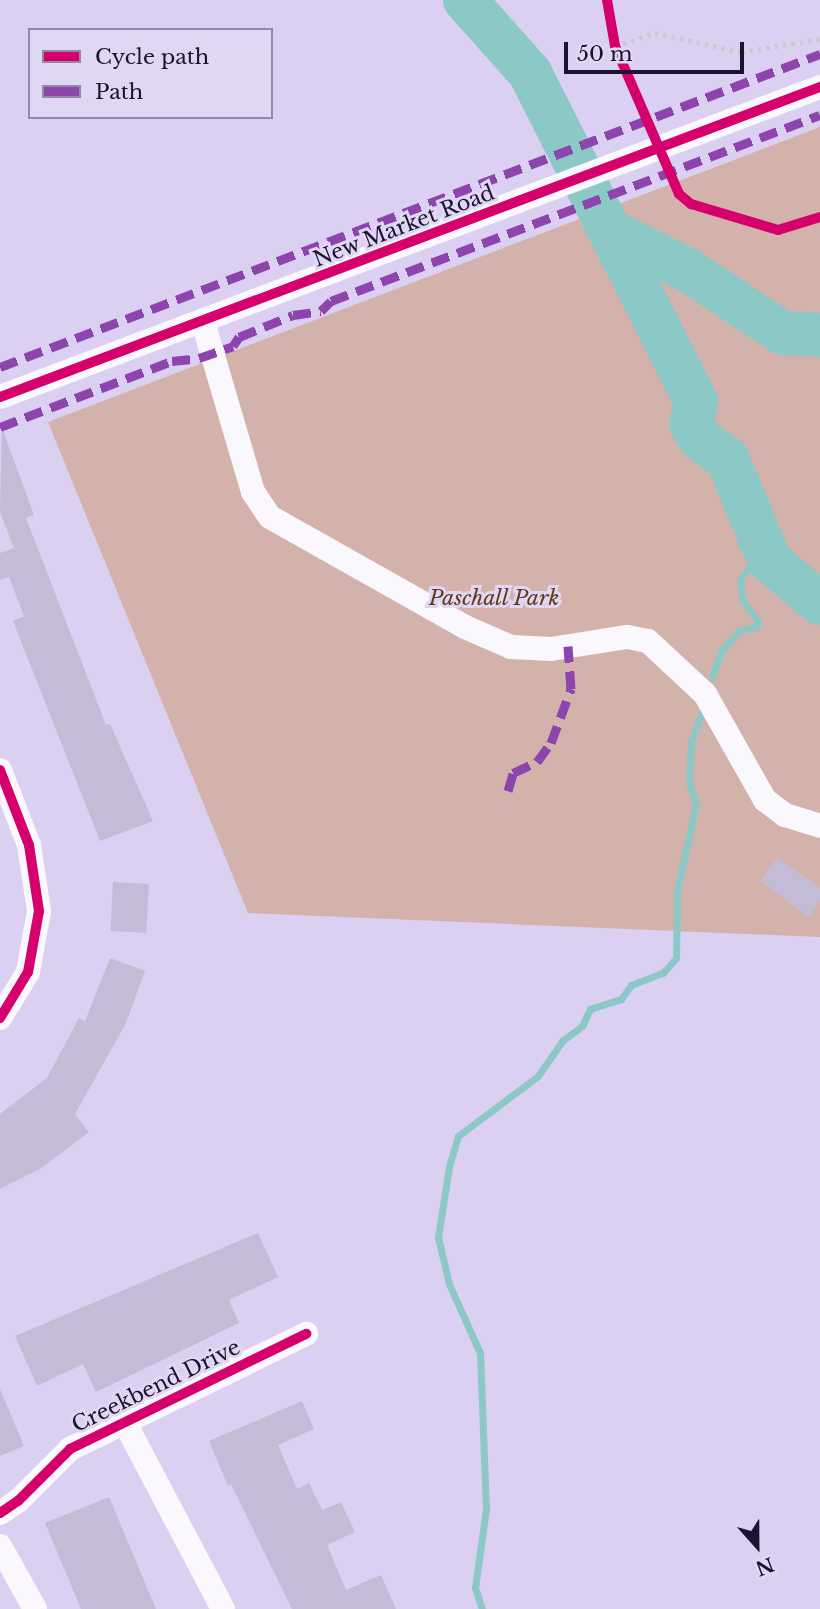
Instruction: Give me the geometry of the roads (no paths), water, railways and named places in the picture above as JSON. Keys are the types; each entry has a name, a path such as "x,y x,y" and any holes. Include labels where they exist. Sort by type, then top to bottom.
{"street":[{"name":"New Market Road","path":"0,397 820,87"},
{"path":"202,322 253,492 270,517 465,627 511,648 551,649 626,637 648,641 705,694 765,800 785,815 820,826"},
{"path":"0,770 29,845 39,911 27,972 0,1018"},
{"name":"Creekbend Drive","path":"0,1513 18,1501 70,1449 306,1334"},
{"path":"125,1423 223,1609"},
{"path":"0,1546 35,1609"}],"waterway":[{"path":"465,0 530,73 696,401 691,424 701,440 727,458 770,561 820,603"},
{"path":"610,231 688,270 783,333 820,335"},
{"path":"712,677 721,651 740,630 756,627 758,621 743,601 740,580 752,563 741,544 753,520"},
{"path":"482,1609 475,1588 486,1509 480,1353 449,1284 438,1237 449,1167 458,1136 538,1076 563,1040 582,1026 590,1009 621,999 631,985 663,973 676,958 677,891 696,804 689,782 691,742 701,714"}],"park label":[{"name":"Paschall Park","path":"494,598"}]}
